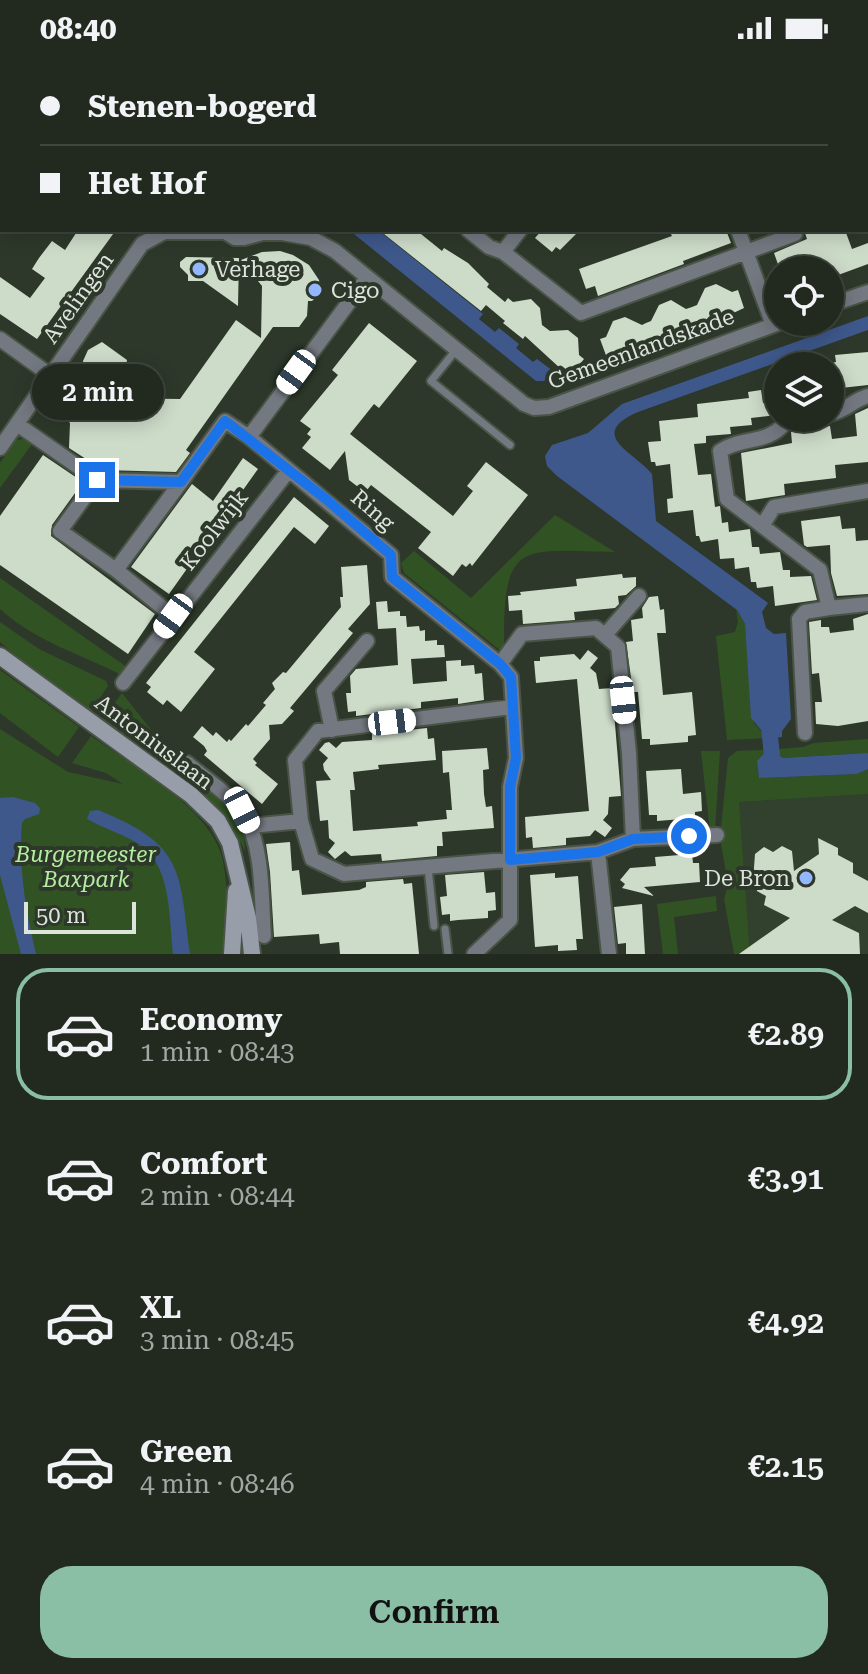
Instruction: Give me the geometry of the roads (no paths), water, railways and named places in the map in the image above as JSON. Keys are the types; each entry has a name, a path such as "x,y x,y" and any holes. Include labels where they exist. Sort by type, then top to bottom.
{"main road":[{"name":"Antoniuslaan","path":"4,656 191,795 218,821 230,843 248,918 252,954"},
{"name":"Antoniuslaan","path":"232,954 237,881"}],"street":[{"name":"Avelingen","path":"0,448 142,244 164,232"},
{"name":"Avelingen","path":"228,232 235,238 259,232 314,234"},
{"path":"470,232 489,247 503,252 581,313 795,234"},
{"path":"503,252 518,232"},
{"path":"739,232 764,294"},
{"path":"116,570 225,421 249,437 367,278 314,234"},
{"name":"Gemeenlandskade","path":"367,278 524,404 534,408 549,407 764,329"},
{"path":"844,300 868,292"},
{"path":"0,339 50,375"},
{"path":"844,411 857,399 868,396"},
{"path":"17,424 97,480 181,482"},
{"path":"778,432 731,444 720,451 727,499 820,570 829,608"},
{"name":"Ring","path":"249,437 391,555 392,577 500,664"},
{"name":"Koolwijk","path":"123,683 289,470"},
{"path":"97,480 60,531 116,570 173,616"},
{"path":"762,526 774,507 868,491"},
{"path":"605,635 639,596"},
{"path":"805,733 799,619 805,612 868,604"},
{"path":"474,954 510,920 510,787 516,758 511,677 500,664 522,634 596,628 618,647 629,753 633,839"},
{"path":"332,730 324,691 367,641"},
{"path":"512,707 318,731 295,760 301,821 312,859 344,874 598,852 633,839 717,835"},
{"path":"187,763 242,810 250,826 257,856 264,936"},
{"path":"250,826 301,821"},
{"path":"598,852 609,954"}],"lane":[{"path":"456,350 431,381 510,445"},
{"path":"428,867 434,926"},
{"path":"445,929 448,954"}],"water":[{"path":"351,232 380,232 483,314 479,319 495,332 499,328 519,344 516,348 533,362 537,359 553,371 544,381 536,381"},
{"path":"868,316 868,330 806,352 767,352 812,336 844,336 844,325"},
{"path":"764,353 764,367 638,412 623,420 616,428 615,436 619,444 652,474 656,521 768,603 762,612 766,628 774,634 786,633 791,719 782,731 782,737 768,738 751,718 745,624 737,610 547,466 545,456 552,445 588,433 622,404"},
{"path":"779,749 779,755 783,758 868,753 868,769 857,774 759,778 757,761 767,750"},
{"path":"13,797 35,803 40,808 39,814 22,823 21,840 24,889 36,954 21,954 0,875 0,798"},
{"path":"98,810 148,835 172,864 183,901 190,954 173,954 164,882 152,857 137,843 87,819 90,811"}],"waterway":[{"path":"768,718 773,765 779,765"}],"place":[{"name":"Verhage","path":"199,269"},
{"name":"Cigo","path":"315,290"},
{"name":"De Bron","path":"806,878"}],"park label":[{"name":"Burgemeester Baxpark","path":"86,866"}]}
